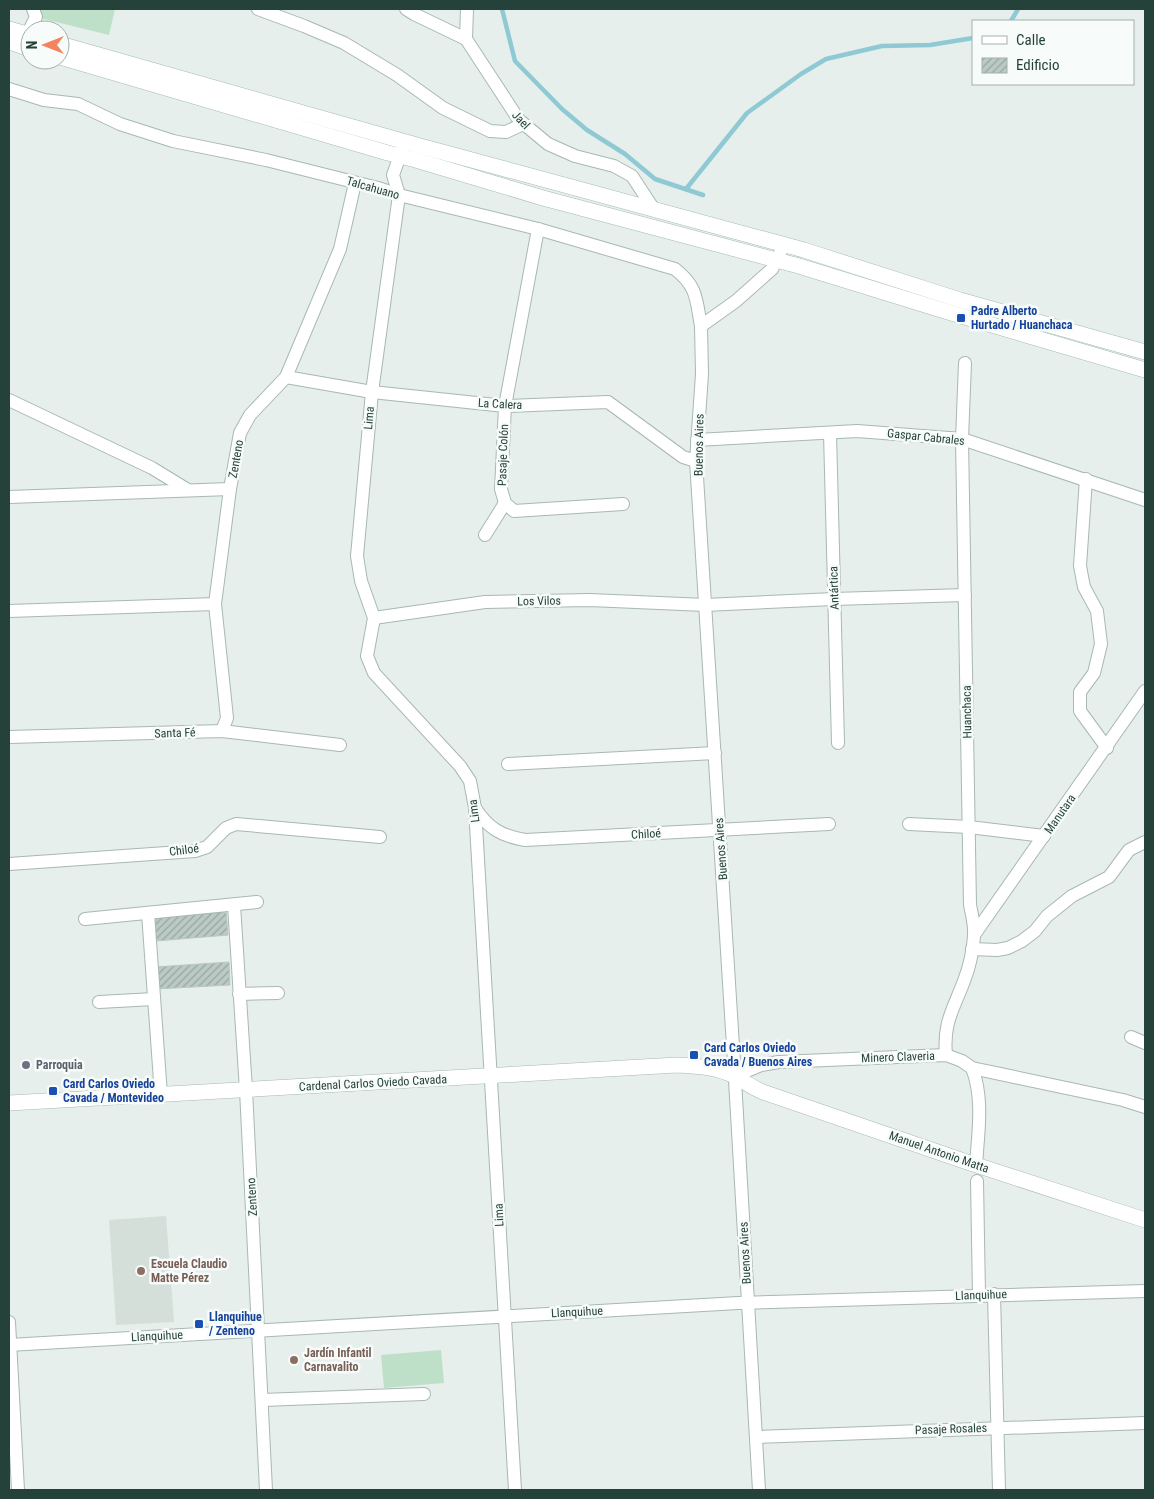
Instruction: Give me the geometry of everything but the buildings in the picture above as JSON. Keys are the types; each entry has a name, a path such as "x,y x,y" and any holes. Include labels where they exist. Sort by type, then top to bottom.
{"main road":[{"path":"70,47 193,89"},
{"path":"70,59 193,89 403,148 653,208 784,245 960,300 1145,352"},
{"path":"403,148 553,200 778,261 1145,370"},
{"name":"Cardenal Carlos Oviedo Cavada","path":"9,1103 677,1066 699,1066 735,1076"},
{"name":"Manuel Antonio Matta","path":"735,1076 763,1092 976,1165 1145,1220"}],"street":[{"path":"258,9 344,43 397,75 443,108 490,131 506,132 523,124"},
{"path":"406,9 466,39 467,9"},
{"name":"Jael","path":"466,39 496,87 523,124 548,144 575,156 614,166 632,176 653,208"},
{"name":"Talcahuano","path":"9,89 44,100 78,104 120,124 173,140 266,160 538,229 675,269 687,279 695,294 701,326"},
{"path":"378,188 393,175 403,148"},
{"name":"Lima","path":"393,175 399,195 372,392 357,556 361,580 374,618 367,656 374,672 460,766 470,781 475,808 515,1490"},
{"name":"Zenteno","path":"222,732 227,718 214,604 240,433 250,415 286,377 340,249 354,182"},
{"name":"Pasaje Colón","path":"538,229 505,406 501,489 505,503 514,511 622,504"},
{"path":"701,326 736,301 772,270 778,261 784,245"},
{"name":"Buenos Aires","path":"701,326 702,374 696,461 759,1490"},
{"name":"Huanchaca","path":"946,1056 945,1039 947,1026 951,1011 964,981 974,936 970,905 962,439 965,363"},
{"name":"La Calera","path":"286,377 372,392 505,406 608,402 683,457 696,461"},
{"path":"9,400 152,468 188,490"},
{"name":"Gaspar Cabrales","path":"697,440 857,431 962,439 1145,500"},
{"name":"Antártica","path":"830,433 838,743"},
{"path":"1086,479 1080,566 1084,587 1097,611 1101,644 1094,672 1080,692 1080,711 1107,748"},
{"path":"9,497 230,489"},
{"path":"484,535 505,503"},
{"name":"Los Vilos","path":"374,618 484,602 590,600 705,605 834,598 965,595"},
{"path":"9,611 214,604"},
{"name":"Manutara","path":"974,936 1145,691"},
{"name":"Santa Fé","path":"9,737 222,732 340,745"},
{"path":"508,764 715,753"},
{"name":"Chiloé","path":"475,808 483,821 492,828 512,838 525,840 829,824"},
{"name":"Chiloé","path":"9,864 195,851 207,847 226,828 236,824 380,837"},
{"path":"909,824 969,827 1044,836"},
{"path":"972,949 997,950 1008,948 1022,941 1035,931 1047,916 1072,896 1100,883 1129,850 1145,842"},
{"path":"85,918 257,902"},
{"name":"Zenteno","path":"234,904 246,1090 266,1490"},
{"path":"148,913 160,1095"},
{"path":"239,994 278,992"},
{"path":"99,1002 154,999"},
{"path":"1131,1038 1145,1043"},
{"name":"Minero Claveria","path":"735,1076 761,1065 779,1062 946,1056 962,1061 972,1068 1123,1100 1145,1107"},
{"path":"972,1068 978,1090 979,1121 976,1165"},
{"path":"977,1181 979,1295"},
{"name":"Llanquihue","path":"9,1345 748,1303 994,1294 1145,1291"},
{"path":"994,1294 999,1490"},
{"path":"9,1322 18,1490"},
{"path":"262,1400 424,1394"},
{"name":"Pasaje Rosales","path":"756,1436 1145,1422"}],"shaded area":[{"name":"Escuela Claudio Matte Pérez","path":"166,1216 174,1322 116,1325 109,1220"}],"green space":[{"path":"38,9 115,9 109,35 70,25 70,20 48,20 36,17"},
{"path":"441,1350 444,1383 384,1388 381,1355"}],"waterway":[{"path":"502,9 515,61 562,109 587,130 625,154 655,179 703,195"},
{"path":"1012,20 1018,9"},
{"path":"686,189 747,113 801,74 826,59 882,46 930,45 972,38"}],"place":[{"name":"Padre Alberto Hurtado / Huanchaca","path":"961,318"},
{"name":"Card Carlos Oviedo Cavada / Buenos Aires","path":"694,1055"},
{"name":"Parroquia","path":"26,1065"},
{"name":"Card Carlos Oviedo Cavada / Montevideo","path":"53,1091"},
{"name":"Escuela Claudio Matte Pérez","path":"141,1271"},
{"name":"Llanquihue / Zenteno","path":"199,1324"},
{"name":"Jardín Infantil Carnavalito","path":"294,1360"}]}
